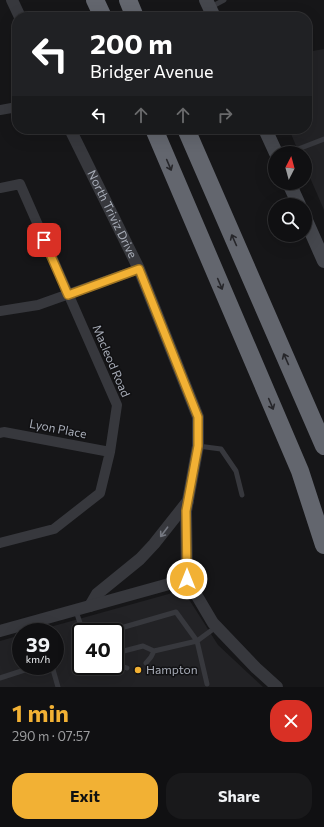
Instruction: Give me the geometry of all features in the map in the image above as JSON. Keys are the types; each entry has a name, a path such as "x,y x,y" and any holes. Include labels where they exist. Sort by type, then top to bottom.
{"highway":[{"path":"95,0 101,12"},
{"path":"128,0 133,12"},
{"path":"156,134 300,471 324,545"},
{"path":"188,134 324,446"}],"main road":[{"path":"267,134 273,146"},
{"path":"312,229 321,244 324,261"}],"street":[{"path":"12,0 18,12"},
{"path":"0,110 12,108"},
{"name":"North Triviz Drive","path":"72,134 139,269 198,417 198,446 186,511 187,579"},
{"name":"Macleod Road","path":"0,188 20,184 117,405 110,452 100,493 54,529 0,543"},
{"path":"0,311 38,305 139,269"},
{"name":"Lyon Place","path":"0,433 4,432 110,452"},
{"path":"90,606 97,594 140,559 154,544 188,501"},
{"path":"47,623 76,610 187,579 216,627 277,687"},
{"path":"0,631 12,630"}],"lane":[{"path":"210,8 224,0"},
{"path":"306,146 324,139"},
{"path":"198,446 221,448 236,471 242,495"},
{"path":"76,610 80,623"},
{"path":"124,627 176,612 197,641 207,684"},
{"path":"124,651 143,646 154,651 197,641 216,627"},
{"path":"146,663 154,651"},
{"path":"0,678 12,674"},
{"path":"55,675 58,687"}],"shaded area":[{"path":"324,49 324,210 312,182 312,146 296,146 291,134 312,134 312,51"},
{"path":"183,590 218,645 263,687 0,687 0,641 12,638 12,675 64,675 64,623"}],"place":[{"name":"Hampton","path":"138,670"}],"route":[{"path":"44,240 68,295 139,269 198,417 198,446 186,511 187,579"}]}
